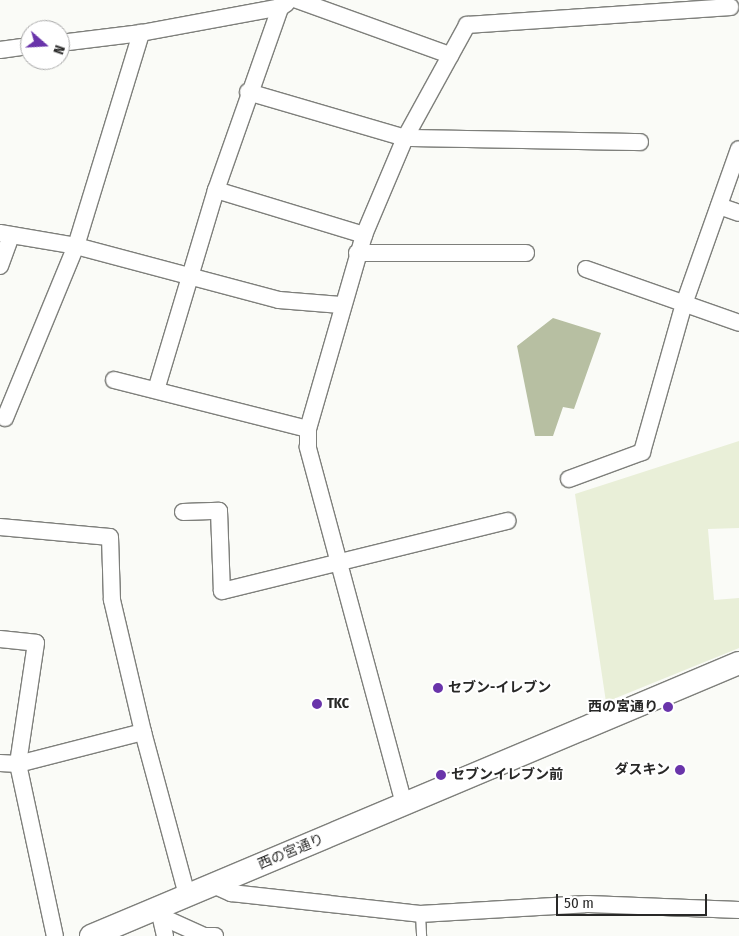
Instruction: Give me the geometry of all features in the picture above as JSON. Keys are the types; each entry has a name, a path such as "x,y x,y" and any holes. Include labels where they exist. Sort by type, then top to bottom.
{"street":[{"path":"297,0 450,56"},
{"path":"70,42 141,33 285,2"},
{"path":"156,390 216,190 248,92 285,2"},
{"path":"404,804 312,465 308,429 341,304 364,235 405,138 467,25 730,7"},
{"path":"5,418 76,246 141,33"},
{"path":"0,50 20,47"},
{"path":"248,92 405,138 640,142"},
{"path":"568,479 642,452 684,304 739,149"},
{"path":"216,190 364,235"},
{"path":"719,206 739,214"},
{"path":"0,266 6,234 76,246 279,300 341,304"},
{"path":"357,253 526,253"},
{"path":"586,270 739,323"},
{"path":"114,380 308,429"},
{"path":"183,512 219,510 222,591 339,564 508,521"},
{"path":"0,527 110,537 112,600 143,732 187,896"},
{"path":"0,639 36,643 18,764 55,936"},
{"name":"西の宮通り","path":"91,936 159,912 187,896 739,663"},
{"path":"0,762 18,764 143,732"},
{"path":"213,885 230,893 420,914 588,904 739,910"},
{"path":"159,912 165,936"},
{"path":"159,912 204,936 215,936"}],"lane":[{"path":"420,914 421,936"}],"shaded area":[{"path":"553,318 601,333 574,409 563,407 553,436 535,436 517,346"},
{"path":"739,441 739,528 708,529 714,600 739,598 739,648 606,702 575,494"}],"place":[{"name":"セブン-イレブン","path":"438,688"},
{"name":"TKC","path":"317,704"},
{"name":"西の宮通り","path":"668,707"},
{"name":"ダスキン","path":"680,770"},
{"name":"セブンイレブン前","path":"441,775"}]}
